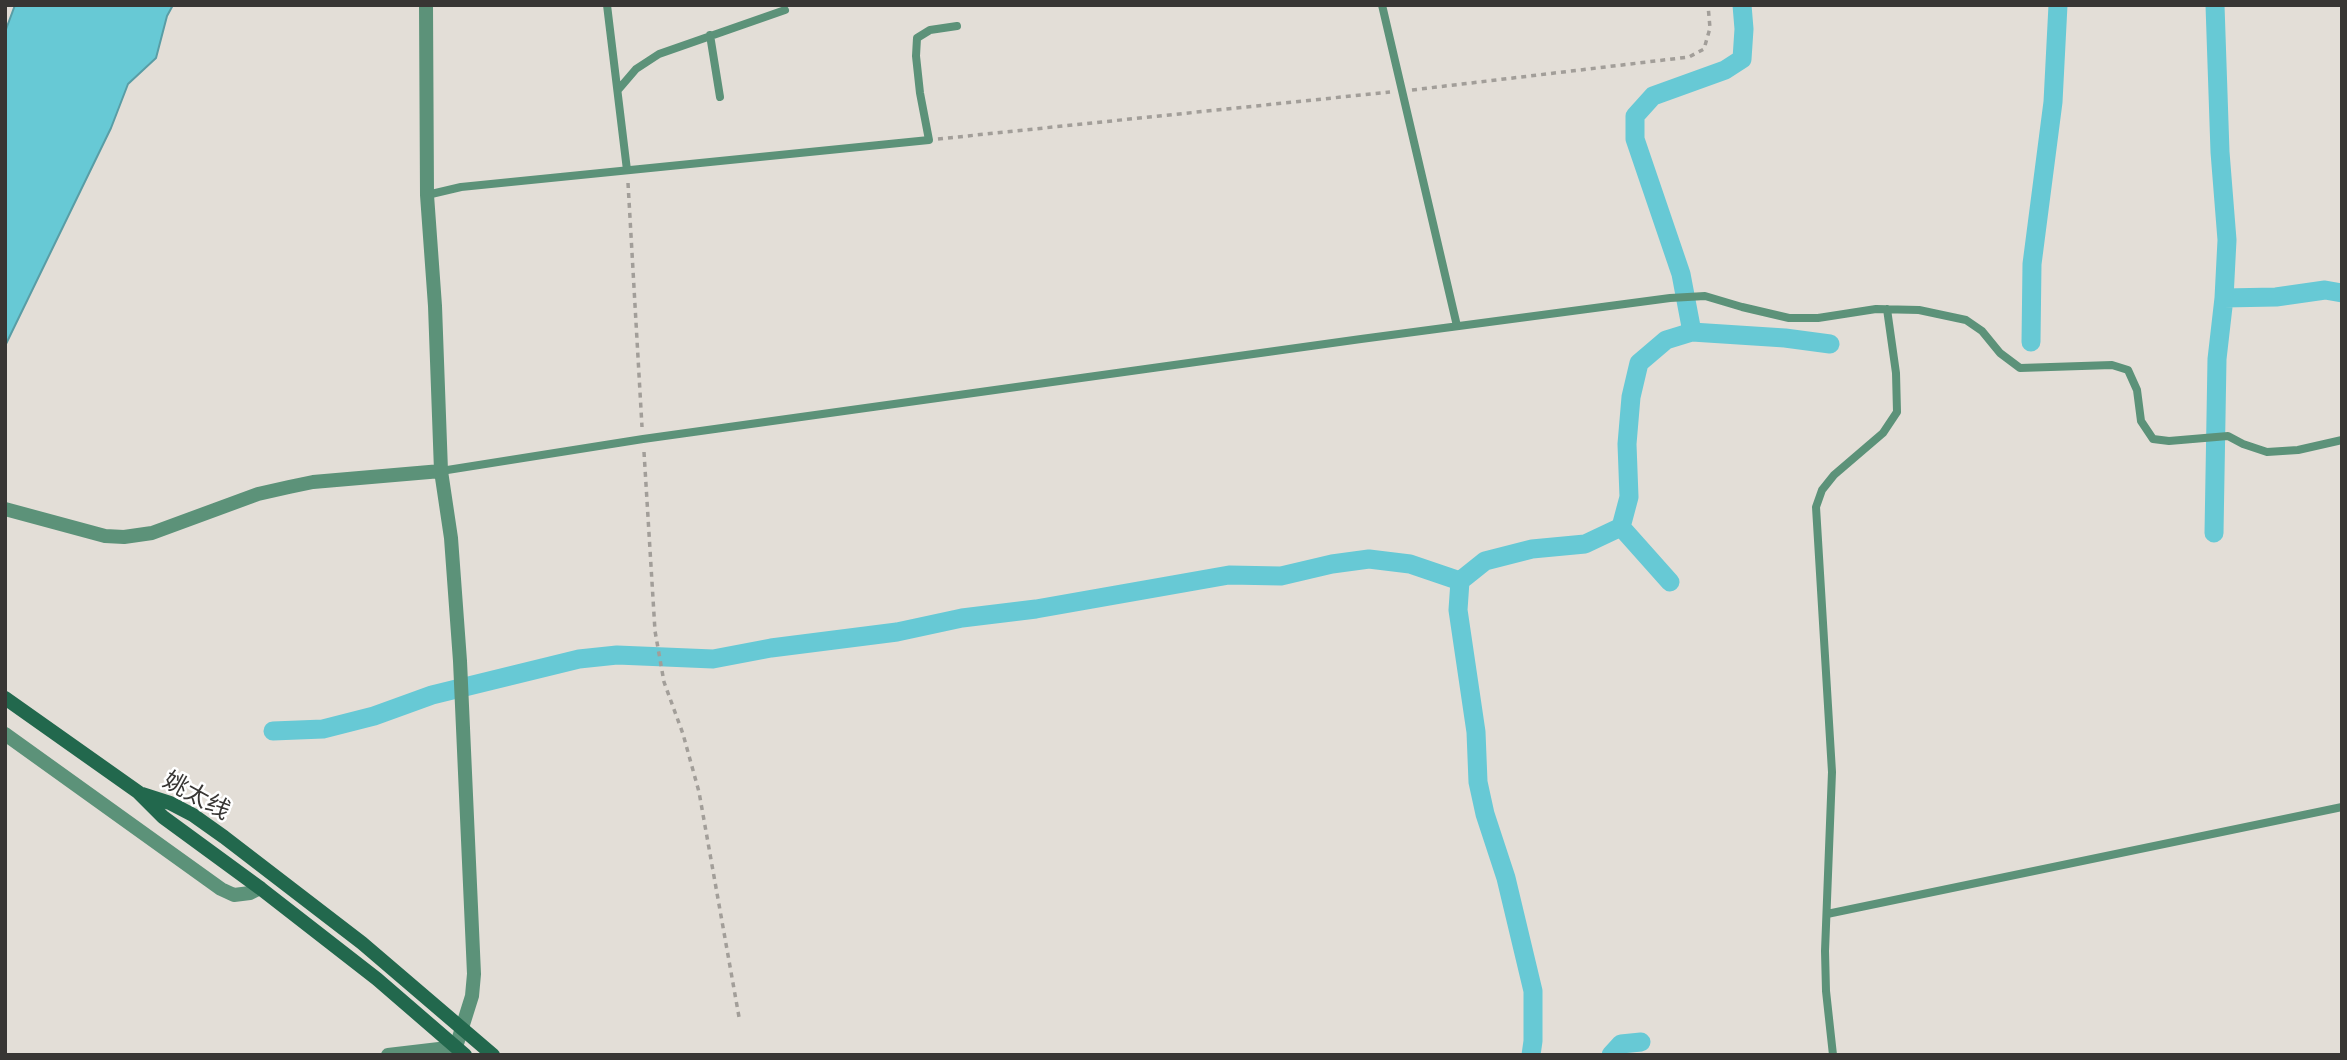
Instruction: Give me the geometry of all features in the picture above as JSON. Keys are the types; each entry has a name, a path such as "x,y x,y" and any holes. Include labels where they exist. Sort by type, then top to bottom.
{"main road":[{"path":"5,698 138,792"},
{"name":"姚太线","path":"138,792 163,817 377,979 461,1051"},
{"name":"姚太线","path":"138,792 170,803 214,830 362,943 493,1055"}],"street":[{"path":"388,1055 461,1051 462,1027 472,996 474,974 460,661 451,538 441,471 435,306 427,195 426,5"},
{"path":"5,509 105,536 124,537 152,533 258,494 289,487 441,471"},
{"path":"5,734 221,889 234,895 250,893 260,888"}],"lane":[{"path":"607,5 627,170"},
{"path":"1382,5 1457,326"},
{"path":"618,90 636,69 659,54 785,10"},
{"path":"427,195 461,187 929,140 920,93 917,38 930,30 957,26"},
{"path":"710,35 720,97"},
{"path":"441,471 643,439 1457,326 1670,298 1705,296 1789,318 1818,318 1887,309 1919,310 1966,320 1982,331 2000,353 2020,368 2112,365 2128,370 2137,390 2141,421 2153,439 2169,442 2228,436 2267,452 2298,450 2342,440"},
{"path":"1833,1055 1826,990 1832,772 1816,508 1822,490 1834,475 1883,433 1897,412 1896,373 1887,309"},
{"path":"1827,914 2342,807"}],"path":[{"path":"929,140 1402,91 1689,57 1704,49 1710,28 1708,5"},
{"path":"627,170 655,631 664,682 683,734 699,792 739,1017"}],"water":[{"path":"15,5 173,5 167,16 156,58 128,84 111,128 5,346 5,32"}],"waterway":[{"path":"1531,1055 1533,991 1506,878 1485,814 1478,782 1476,732 1458,610 1460,581 1485,561 1532,549 1585,544 1621,527 1629,497 1627,444 1631,397 1639,363 1666,340 1692,332 1681,274 1635,139 1635,116 1653,96 1725,70 1742,59 1742,5"},
{"path":"2031,342 2032,264 2053,102 2058,5"},
{"path":"2214,533 2217,359 2227,240 2220,152 2215,5"},
{"path":"2224,298 2276,297 2325,290 2342,293"},
{"path":"1692,332 1830,344"},
{"path":"1621,527 1670,582"},
{"path":"273,731 323,729 374,716 432,695 579,659 617,655 713,659 771,648 897,632 962,618 1036,609 1229,575 1281,576 1332,564 1369,559 1410,564 1460,581"},
{"path":"1611,1055 1621,1044 1641,1042"}]}
